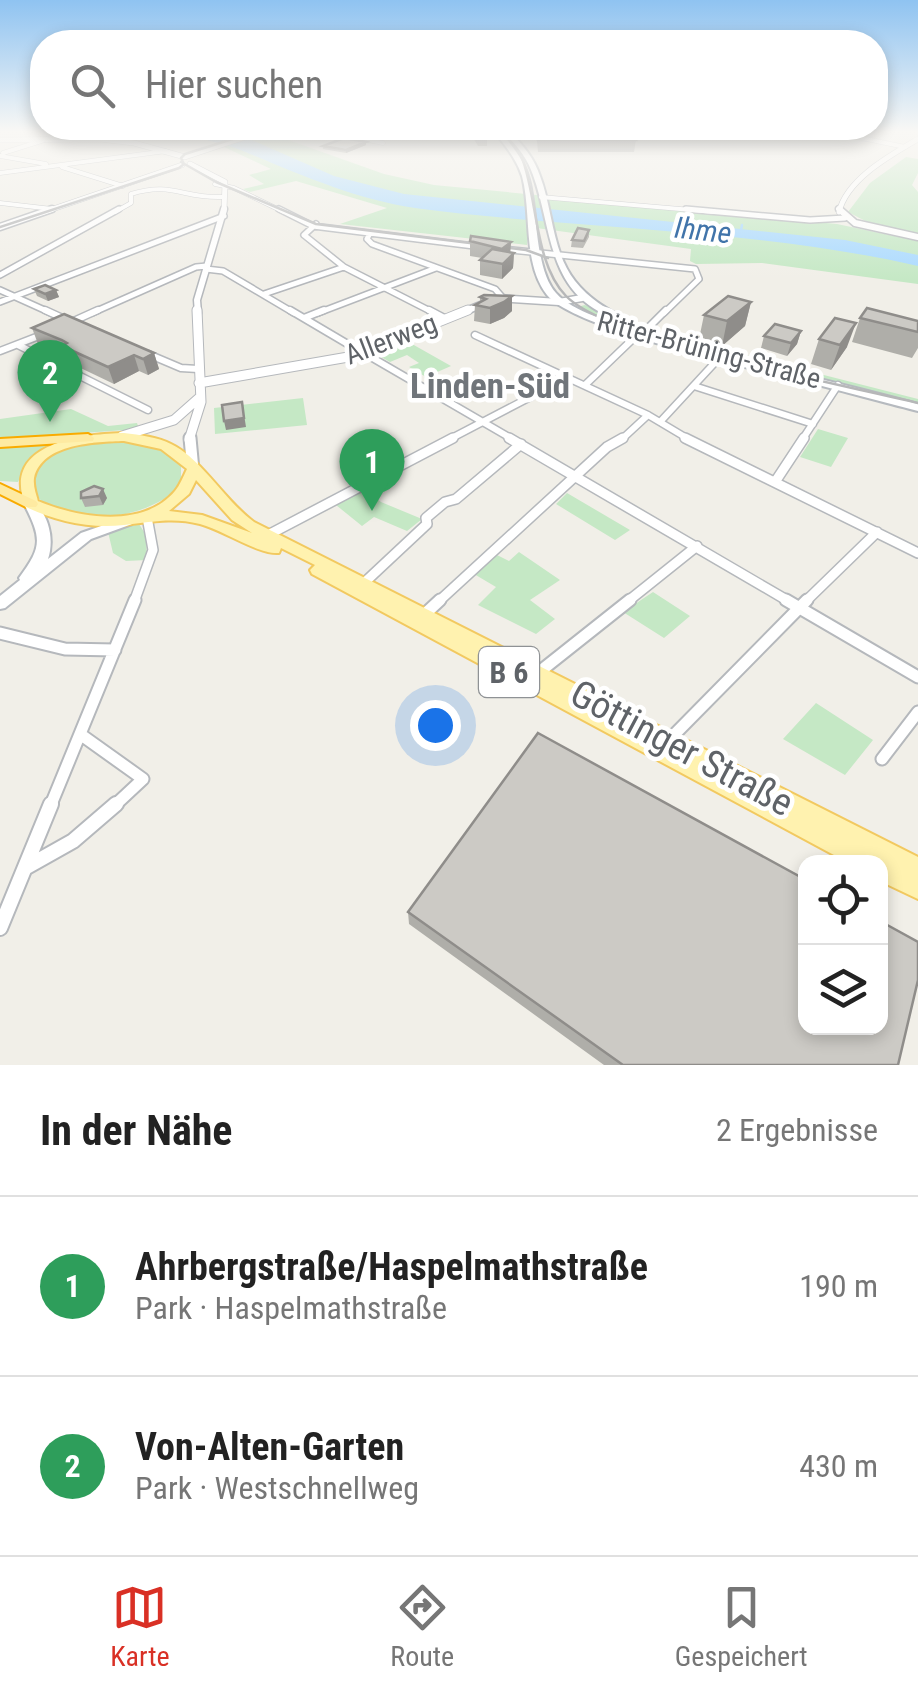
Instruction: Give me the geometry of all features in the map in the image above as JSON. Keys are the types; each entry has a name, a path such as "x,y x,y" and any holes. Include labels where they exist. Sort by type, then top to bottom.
{"highway":[{"name":"B 6","path":"0,442 88,438"},
{"name":"B 6","path":"0,488 32,504"}],"main road":[{"path":"525,181 536,250"},
{"name":"Ritter-Brüning-Straße","path":"537,181 557,253 582,298 609,316 642,331 722,356 918,408"},
{"name":"Ritter-Brüning-Straße","path":"536,250 545,280 558,302 589,318 918,398"},
{"name":"B 6","path":"144,517 70,519 32,504 24,483 27,470 45,454 88,438 122,436 168,447 193,470"},
{"path":"0,604 86,536 144,517 177,499 189,486 193,470"},
{"name":"Göttinger Straße","path":"193,470 228,510 268,534 918,869"},
{"path":"0,596 26,578 46,552 47,537 32,504"},
{"name":"Göttinger Straße","path":"144,517 187,514 208,518 263,544 855,855"},
{"path":"888,873 918,888"}],"street":[{"path":"0,275 131,203 131,194 122,186 105,181"},
{"path":"0,226 138,181"},
{"path":"210,181 226,187"},
{"path":"214,181 316,224 369,234 536,250"},
{"path":"845,218 838,211 841,202 862,181"},
{"path":"215,184 224,199"},
{"path":"131,194 160,185 198,198 224,199"},
{"path":"193,470 189,440 201,407 198,300 224,216 226,187"},
{"path":"541,200 810,220 845,218 918,237"},
{"path":"0,203 52,209"},
{"path":"0,302 224,216"},
{"path":"446,319 344,267 304,235 316,224 694,269 699,279 585,385"},
{"path":"369,234 366,239 372,244 495,289 502,298"},
{"path":"0,351 196,267 220,269 351,346"},
{"path":"264,294 344,267"},
{"path":"304,318 436,268"},
{"path":"0,290 84,328"},
{"name":"Allerweg","path":"198,383 364,352 502,298 558,302 582,298"},
{"path":"475,335 648,415 918,553"},
{"path":"18,345 148,410"},
{"path":"140,351 185,369 198,369"},
{"path":"364,352 918,677"},
{"path":"660,422 722,356"},
{"path":"268,534 564,379"},
{"path":"694,386 813,424"},
{"path":"774,482 836,388"},
{"path":"122,436 174,420 200,397"},
{"path":"426,613 648,415"},
{"path":"365,582 428,524 426,518 445,502 456,499 521,444"},
{"path":"0,928 150,564 153,550 144,517"},
{"path":"666,742 877,532"},
{"path":"538,672 697,546"},
{"path":"0,633 64,649 115,650"},
{"path":"882,759 918,712"},
{"path":"25,868 46,861 76,841 143,779 80,734"}],"green space":[{"path":"258,181 414,181 837,224 918,241 918,284 762,263 696,264 690,261 691,249 529,227 527,245 340,224 387,208 296,181 250,192 243,189 264,184"},
{"path":"914,181 912,185 918,192 918,233 873,225 848,212 870,183"},
{"path":"585,305 632,326 918,399 918,405 683,344 598,320 573,308"},
{"path":"405,340 451,366 426,377 409,367 419,363 407,355 390,362 374,353"},
{"path":"303,398 307,425 215,434 214,408"},
{"path":"71,409 108,426 137,423 139,429 0,439 0,419"},
{"path":"818,429 848,438 831,467 800,457"},
{"path":"117,439 159,447 181,466 181,485 148,507 102,518 79,517 41,501 30,484 46,460 76,444"},
{"path":"65,442 28,463 18,482 0,481 0,446"},
{"path":"365,490 381,502 422,519 407,531 374,517 362,526 336,505"},
{"path":"567,493 630,530 615,540 556,504"},
{"path":"139,524 146,535 147,560 126,561 113,553 108,532"},
{"path":"519,552 560,580 530,600 555,619 536,634 478,605 496,587 474,574 495,554 509,561"},
{"path":"653,592 690,616 664,638 623,612"},
{"path":"816,703 873,740 845,775 783,739"}],"water":[{"name":"Ihme","path":"317,181 352,181 404,194 845,240 918,255 918,266 793,244 415,208"}],"building":[{"path":"578,228 589,230 584,241 572,240"},
{"path":"471,236 511,242 502,249 470,241"},
{"path":"492,249 514,253 503,264 480,260"},
{"path":"45,285 56,290 45,294 34,289"},
{"path":"512,296 490,308 475,305 486,299 480,297"},
{"path":"728,296 751,302 727,321 704,315"},
{"path":"867,308 918,321 918,332 860,318"},
{"path":"64,314 154,353 143,359 134,355 108,367 62,346 67,343 62,340 32,328"},
{"path":"835,318 856,323 840,345 819,339"},
{"path":"775,324 801,331 791,343 764,336"},
{"path":"242,402 244,418 224,421 222,405"},
{"path":"94,486 103,489 99,496 81,498 81,492"},
{"path":"538,733 798,876 798,1035 888,1035 888,925 918,942 918,980 898,1065 623,1065 408,912"}],"waterway":[{"name":"Ihme","path":"741,230 742,225"}],"tram line":[{"path":"0,227 140,181"},
{"path":"214,181 316,224 526,250 545,257"},
{"path":"528,181 545,257"},
{"path":"545,257 566,296 591,313 630,330 732,360 918,403"}],"place":[{"name":"Von-Alten-Garten","path":"50,422"},
{"name":"Ahrbergstraße/Haspelmathstraße","path":"372,511"}],"district":[{"name":"Linden-Süd","path":"490,386"}]}
